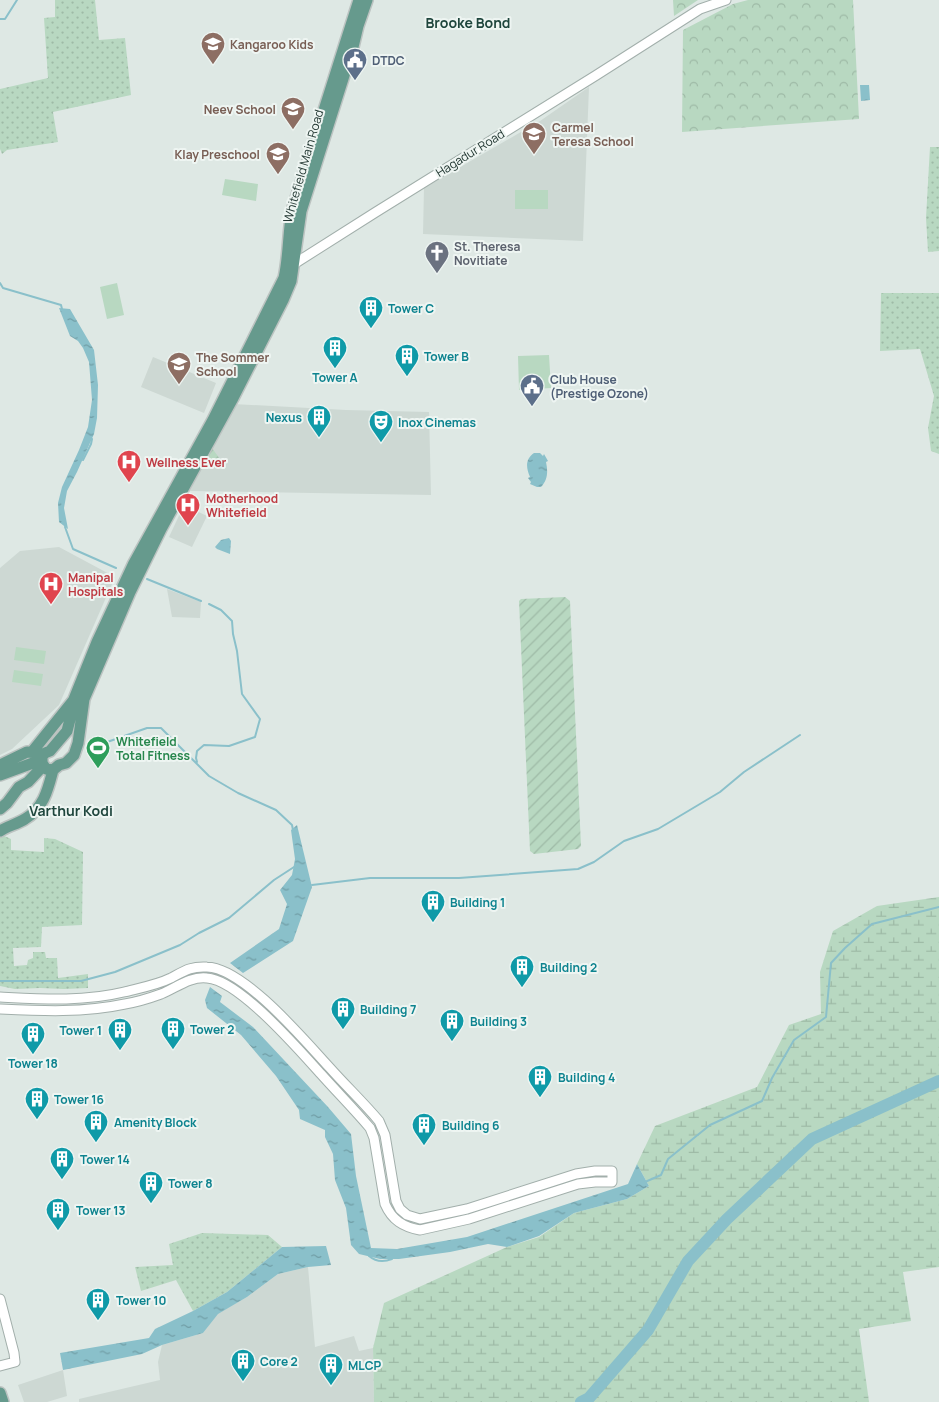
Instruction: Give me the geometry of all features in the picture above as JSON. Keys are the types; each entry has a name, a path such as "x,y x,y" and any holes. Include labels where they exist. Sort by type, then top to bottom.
{"main road":[{"name":"Whitefield Main Road","path":"46,760 66,762 74,755 78,743 84,699 130,592 161,529 233,398 291,281 289,227 292,211 359,0"},
{"name":"Whitefield Main Road","path":"46,760 67,731 74,699 96,642 133,565 213,420 290,264 302,210 367,0"},
{"path":"0,808 7,803 19,787 28,782 46,760 74,699"},
{"path":"0,765 26,752 46,760"},
{"path":"0,775 46,760"},
{"path":"0,831 26,819 45,798 46,760"},
{"path":"0,1393 3,1402"}],"street":[{"name":"Hagadur Road","path":"290,264 589,80 700,9 726,0"},
{"path":"0,997 47,1000 122,993 172,978 183,971 195,967 220,969 244,984 265,1001 302,1037 378,1121 385,1136 396,1201 400,1209 407,1215 420,1219 466,1209 576,1174 612,1171 612,1182 578,1184 469,1219 420,1230 407,1227 392,1216 385,1204 374,1138 370,1128 282,1032 258,1009 236,991 221,982 212,978 192,979 159,995 124,1004 80,1010 55,1012 0,1009"},
{"path":"228,986 234,977"},
{"path":"80,998 80,1010"},
{"path":"258,1009 265,1001"},
{"path":"542,1184 546,1194"},
{"path":"0,1299 15,1362 0,1366"}],"shaded area":[{"name":"Carmel Teresa School","path":"589,87 583,241 423,234 424,188 540,121"},
{"name":"The Sommer School","path":"153,357 216,383 204,413 141,387"},
{"path":"233,404 429,412 431,495 190,491"},
{"name":"Motherhood Whitefield","path":"184,505 207,516 192,547 169,537"},
{"path":"59,547 115,577 59,705 12,749 0,755 0,568 20,551"},
{"path":"167,589 201,602 200,618 172,617"},
{"path":"308,1267 315,1347 354,1336 359,1351 373,1348 374,1402 79,1402 79,1399 160,1380 158,1362 162,1345 203,1333 217,1314 247,1297 278,1274"},
{"path":"63,1370 67,1396 47,1402 24,1402 18,1385"}],"green space":[{"path":"55,0 95,0 99,40 125,38 131,95 53,112 58,142 7,150 2,154 0,149 0,89 48,78 44,18 55,17"},
{"path":"673,0 698,0 674,16"},
{"path":"748,0 853,0 859,119 682,132 683,30 733,4"},
{"path":"930,147 939,147 939,251 928,252 926,218"},
{"path":"225,179 258,184 256,201 222,195"},
{"path":"515,190 548,190 548,209 515,209"},
{"path":"117,283 124,315 107,319 100,287"},
{"path":"881,293 939,293 939,454 931,451 928,428 934,396 920,349 880,351"},
{"path":"549,355 551,388 519,390 518,356"},
{"path":"212,448 225,466 226,469 203,466"},
{"path":"565,597 570,601 581,846 578,849 534,854 530,851 519,601 521,599"},
{"path":"16,647 46,651 44,664 14,660"},
{"path":"14,670 43,674 41,686 12,682"},
{"path":"0,834 11,839 11,850 44,852 44,838 55,839 83,852 82,925 42,927 41,947 13,948 14,966 27,965 28,960 33,958 33,952 45,952 46,958 57,958 58,978 88,974 88,988 15,989 0,986"},
{"path":"939,897 939,1267 903,1272 911,1321 859,1329 869,1402 374,1402 373,1348 384,1303 507,1247 539,1237 574,1213 627,1199 649,1186 637,1164 655,1126 757,1087 789,1025 821,1014 820,972 833,931 877,906"},
{"path":"202,1233 268,1235 282,1247 227,1292 193,1311 176,1280 141,1291 135,1267 173,1265 169,1244"}],"water":[{"path":"860,85 869,85 870,100 861,101"},
{"path":"59,308 70,309 94,350 98,385 97,418 94,434 67,491 64,508 68,529 59,522 58,503 62,487 88,427 92,400 89,362 78,341 70,336"},
{"path":"534,453 540,453 543,456 544,454 548,461 546,462 546,478 541,487 530,484 531,482 528,478 530,477 527,467 528,461"},
{"path":"229,538 231,541 230,554 215,547 221,540"},
{"path":"297,825 312,887 293,941 243,973 230,963 279,929 287,904 280,890 292,875 295,859 291,830"},
{"path":"210,987 222,996 220,1002 253,1027 351,1134 356,1176 371,1248 397,1249 467,1237 628,1184 637,1164 649,1186 627,1199 574,1213 539,1236 507,1247 488,1244 450,1252 399,1259 380,1259 359,1254 351,1245 346,1208 335,1180 333,1154 325,1137 325,1130 300,1119 299,1110 276,1076 241,1035 207,1008 205,1000"},
{"path":"326,1246 331,1265 308,1267 278,1274 247,1297 218,1314 203,1333 162,1345 142,1354 63,1370 60,1353 149,1338 155,1329 227,1292 282,1247"}],"waterway":[{"path":"0,19 5,19 17,0"},
{"path":"0,283 3,288 61,305 62,309"},
{"path":"83,460 92,439"},
{"path":"65,527 73,549 116,568"},
{"path":"147,579 201,601"},
{"path":"197,762 197,751 204,745 229,746 255,737 260,719 242,694 232,621 221,610 209,604"},
{"path":"93,747 147,728 161,728 209,776 238,793 276,810 292,825 293,830"},
{"path":"312,885 370,878 459,878 578,869 594,862 624,841 658,829 720,792 744,772 800,735"},
{"path":"0,981 81,981 115,972 180,945 229,918 274,880 294,867"},
{"path":"645,1182 661,1175 668,1159 710,1125 762,1101 772,1078 794,1040 826,1017 831,963 845,948 872,924 939,907"},
{"path":"581,1402 589,1398 648,1330 688,1261 727,1219 812,1139 939,1081"},
{"path":"369,1256 380,1261 392,1259"}],"place":[{"name":"Kangaroo Kids","path":"213,65"},
{"name":"DTDC","path":"355,81"},
{"name":"Neev School","path":"293,130"},
{"name":"Carmel Teresa School","path":"534,155"},
{"name":"Klay Preschool","path":"278,175"},
{"name":"St. Theresa Novitiate","path":"437,274"},
{"name":"Tower C","path":"371,329"},
{"name":"Tower A","path":"335,369"},
{"name":"Tower B","path":"407,377"},
{"name":"The Sommer School","path":"179,385"},
{"name":"Club House (Prestige Ozone)","path":"532,407"},
{"name":"Nexus","path":"319,438"},
{"name":"Inox Cinemas","path":"381,443"},
{"name":"Wellness Ever","path":"129,483"},
{"name":"Motherhood Whitefield","path":"188,526"},
{"name":"Manipal Hospitals","path":"51,605"},
{"name":"Whitefield Total Fitness","path":"98,769"},
{"name":"Building 1","path":"433,923"},
{"name":"Building 2","path":"522,988"},
{"name":"Building 7","path":"343,1030"},
{"name":"Building 3","path":"452,1042"},
{"name":"Tower 2","path":"173,1050"},
{"name":"Tower 1","path":"120,1051"},
{"name":"Tower 18","path":"33,1055"},
{"name":"Building 4","path":"540,1098"},
{"name":"Tower 16","path":"37,1120"},
{"name":"Amenity Block","path":"96,1143"},
{"name":"Building 6","path":"424,1146"},
{"name":"Tower 14","path":"62,1180"},
{"name":"Tower 8","path":"151,1204"},
{"name":"Tower 13","path":"58,1231"},
{"name":"Tower 10","path":"98,1321"},
{"name":"Core 2","path":"243,1382"},
{"name":"MLCP","path":"331,1386"}],"district":[{"name":"Brooke Bond","path":"468,22"},
{"name":"Varthur Kodi","path":"71,810"}]}
